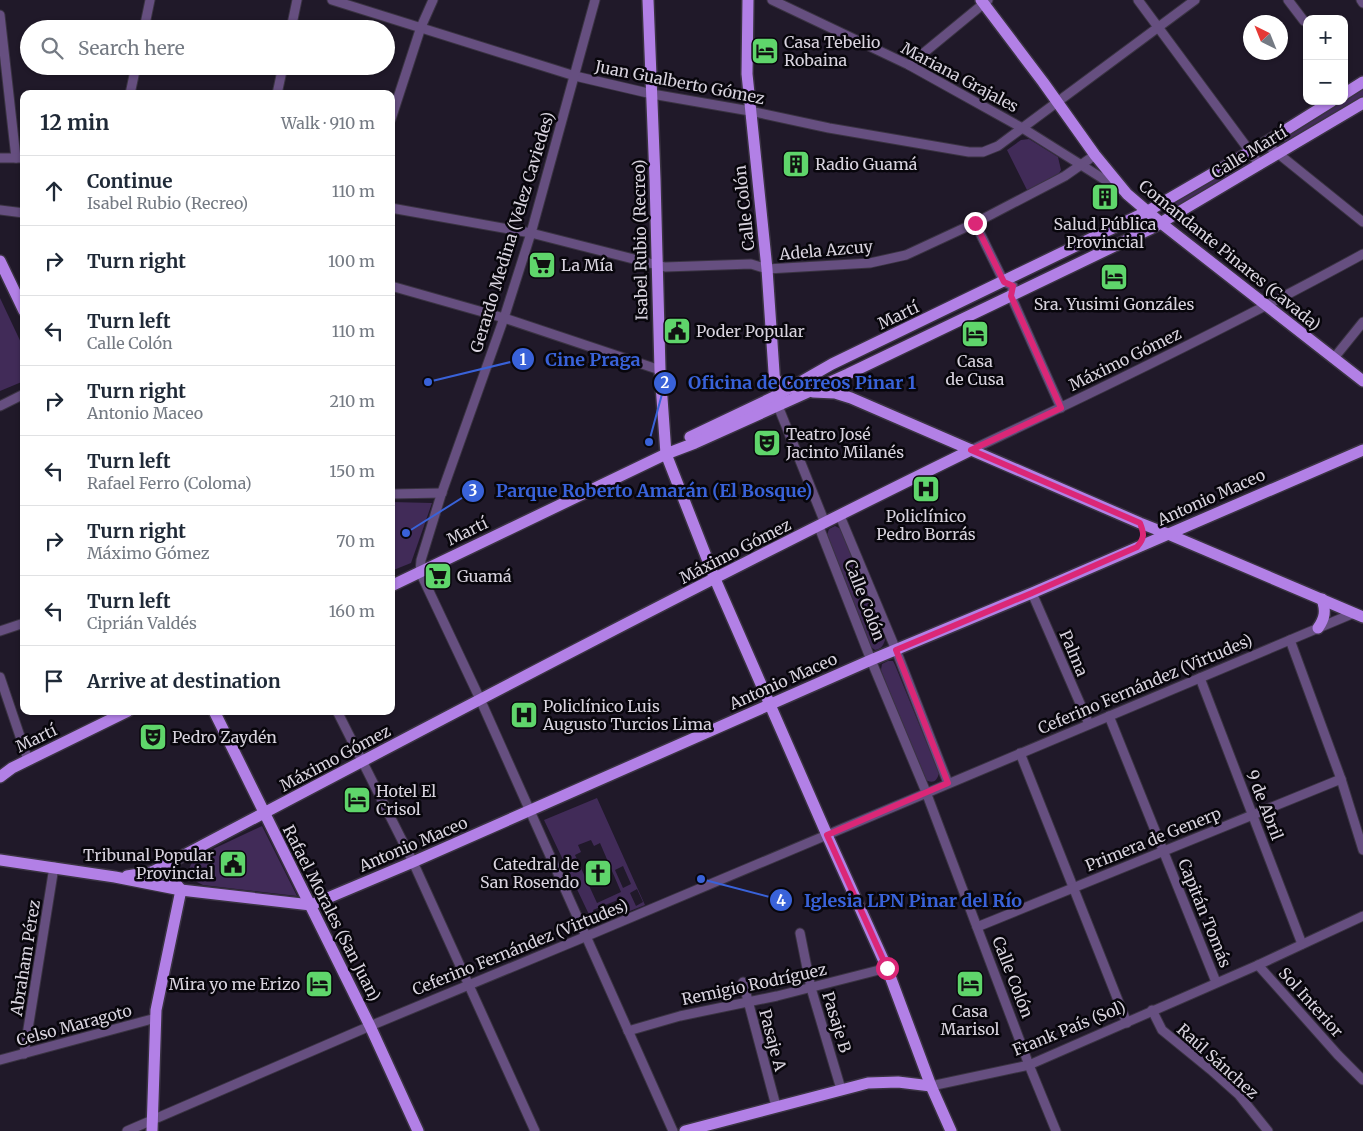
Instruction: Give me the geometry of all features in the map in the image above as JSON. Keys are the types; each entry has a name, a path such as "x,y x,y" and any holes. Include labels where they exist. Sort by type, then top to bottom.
{"main road":[{"name":"Isabel Rubio (Recreo)","path":"648,0 660,370 666,454 716,579 887,968 931,1086 951,1131"},
{"name":"Calle Colón","path":"748,0 747,74 767,269 777,401"},
{"name":"Comandante Pinares (Cavada)","path":"984,1 1096,156 1127,194 1148,211 1157,226 1267,306 1363,381"},
{"path":"1348,91 1363,82"},
{"name":"Calle Martí","path":"1157,226 1363,103"},
{"name":"Calle Martí","path":"1148,211 1265,143 1326,105"},
{"name":"Martí","path":"777,401 789,388 832,364 1148,211"},
{"name":"Martí","path":"395,584 666,454 695,443 777,401 832,387 848,374 1157,226"},
{"path":"0,261 20,303"},
{"path":"832,364 832,387 851,398 1359,615"},
{"path":"848,374 846,390 851,398"},
{"path":"775,379 789,388 807,392"},
{"name":"Máximo Gómez","path":"152,872 480,699 971,450"},
{"name":"Antonio Maceo","path":"0,860 116,877 181,890 311,905 871,660 1032,593 1363,450"},
{"path":"1197,522 1195,535 1196,541 1201,548"},
{"path":"1137,547 1144,536 1140,523"},
{"path":"1318,628 1324,619 1325,608 1322,599"},
{"name":"Martí","path":"12,768 120,715"},
{"name":"Rafael Morales (San Juan)","path":"216,715 370,1026 418,1131"},
{"path":"0,772 12,768"},
{"path":"0,777 12,768"},
{"path":"152,872 169,875 181,890 156,1010 152,1126"},
{"name":"Antonio Maceo","path":"116,877 152,872"},
{"name":"Frank País (Sol)","path":"685,1131 841,1089 885,1082 931,1086"}],"street":[{"path":"146,20 150,0"},
{"path":"293,20 297,0"},
{"name":"Juan Gualberto Gómez","path":"332,0 575,76 652,94 750,111 839,130 969,152 983,152 998,146 1024,129 1195,0"},
{"path":"395,107 421,28 433,0"},
{"name":"Gerardo Medina (Velez Caviedes)","path":"420,572 421,560 442,493 504,318 531,233 595,0"},
{"name":"Mariana Grajales","path":"772,0 784,2 909,65 1024,129 1127,194"},
{"path":"1138,0 1260,164"},
{"path":"1288,0 1303,20"},
{"path":"909,65 984,1"},
{"path":"0,15 20,158 0,158"},
{"path":"131,90 134,75"},
{"path":"278,90 281,75"},
{"path":"1265,143 1363,222"},
{"name":"Adela Azcuy","path":"395,209 531,233 657,263 665,267 752,264 767,269 870,263 906,255 975,223 1065,176 1096,156"},
{"path":"1065,176 1069,169 1067,157"},
{"path":"0,210 20,212"},
{"path":"975,223 1004,282 1013,286 1011,296 1061,408"},
{"name":"Máximo Gómez","path":"971,450 1061,408 1267,306 1363,254"},
{"path":"395,287 504,318 660,370"},
{"path":"1334,358 1363,322"},
{"path":"0,406 20,396"},
{"name":"Calle Colón","path":"777,401 871,660 926,792 1029,1065 1056,1131"},
{"path":"395,494 442,493"},
{"name":"Calle Colón","path":"840,516 896,650 948,783"},
{"path":"420,572 480,699 673,1131"},
{"name":"Palma","path":"1032,593 1089,724"},
{"name":"Ceferino Fernández (Virtudes)","path":"126,1131 152,1126 370,1026 469,984 1318,628 1359,615"},
{"path":"0,631 20,624"},
{"path":"1290,640 1341,780 1363,850"},
{"path":"0,677 28,760"},
{"name":"9 de Abril","path":"1200,678 1302,944"},
{"path":"339,715 413,862 535,1131"},
{"name":"Capitán Tomás","path":"1109,716 1216,982"},
{"path":"1020,753 1127,1023"},
{"name":"Primera de Generp","path":"977,927 1341,780"},
{"name":"Abraham Pérez","path":"24,1054 54,867"},
{"name":"Frank País (Sol)","path":"931,1086 1029,1065 1258,965 1363,916"},
{"name":"Pasaje B","path":"800,933 811,988 841,1089"},
{"name":"Sol Interior","path":"1258,965 1338,1055 1363,1080"},
{"name":"Remigio Rodríguez","path":"628,1031 680,1016 811,988 887,968"},
{"name":"Pasaje A","path":"743,982 776,1106"},
{"name":"Raúl Sánchez","path":"1152,1010 1162,1030 1239,1095 1268,1131"},
{"name":"Celso Maragoto","path":"0,1060 156,1018"}],"shaded area":[{"path":"1363,88 1363,96 1348,105 1348,97"},
{"path":"1335,105 1348,105 1286,142 1283,140 1283,137"},
{"path":"1029,139 1058,157 1061,170 1056,178 1027,190 1007,150 1021,140"},
{"path":"1242,161 1246,163 1246,166 1173,210 1170,208 1169,204"},
{"path":"0,298 20,340 20,383 0,391"},
{"path":"395,502 432,503 411,563 395,569"},
{"path":"835,526 841,529 885,640 877,650 871,647 827,535 829,529"},
{"path":"893,661 895,665 939,773 934,781 924,779 881,670 882,664"},
{"path":"597,798 645,905 594,925 544,820","holes":["591,840 594,846 600,843 621,892 597,903 575,855 581,852 578,845","623,866 631,884 623,888 615,870","637,889 643,902 636,906 630,893","620,899 623,907 596,917 593,910"]},
{"path":"262,826 297,896 203,885 191,879 189,869 194,858"}],"place":[{"name":"Casa Tebelio Robaina","path":"765,51"},
{"name":"Radio Guamá","path":"796,164"},
{"name":"Salud Pública Provincial","path":"1105,197"},
{"name":"La Mía","path":"542,265"},
{"name":"Sra. Yusimi Gonzáles","path":"1114,277"},
{"name":"Poder Popular","path":"677,331"},
{"name":"Casa de Cusa","path":"975,334"},
{"name":"Cine Praga","path":"428,382"},
{"name":"Oficina de Correos Pinar 1","path":"649,442"},
{"name":"Teatro José Jacinto Milanés","path":"767,443"},
{"name":"Policlínico Pedro Borrás","path":"926,489"},
{"name":"Parque Roberto Amarán (El Bosque)","path":"406,533"},
{"name":"Guamá","path":"438,576"},
{"name":"Policlínico Luis Augusto Turcios Lima","path":"524,715"},
{"name":"Pedro Zaydén","path":"153,737"},
{"name":"Hotel El Crisol","path":"357,800"},
{"name":"Tribunal Popular Provincial","path":"233,864"},
{"name":"Catedral de San Rosendo","path":"598,873"},
{"name":"Iglesia LPN Pinar del Río","path":"701,879"},
{"name":"Mira yo me Erizo","path":"319,984"},
{"name":"Casa Marisol","path":"970,984"}],"route":[{"path":"887,968 827,835 948,783 896,650 1137,547 1144,536 1140,523 971,450 1061,408 1011,296 1013,286 1004,282 975,223"}]}
